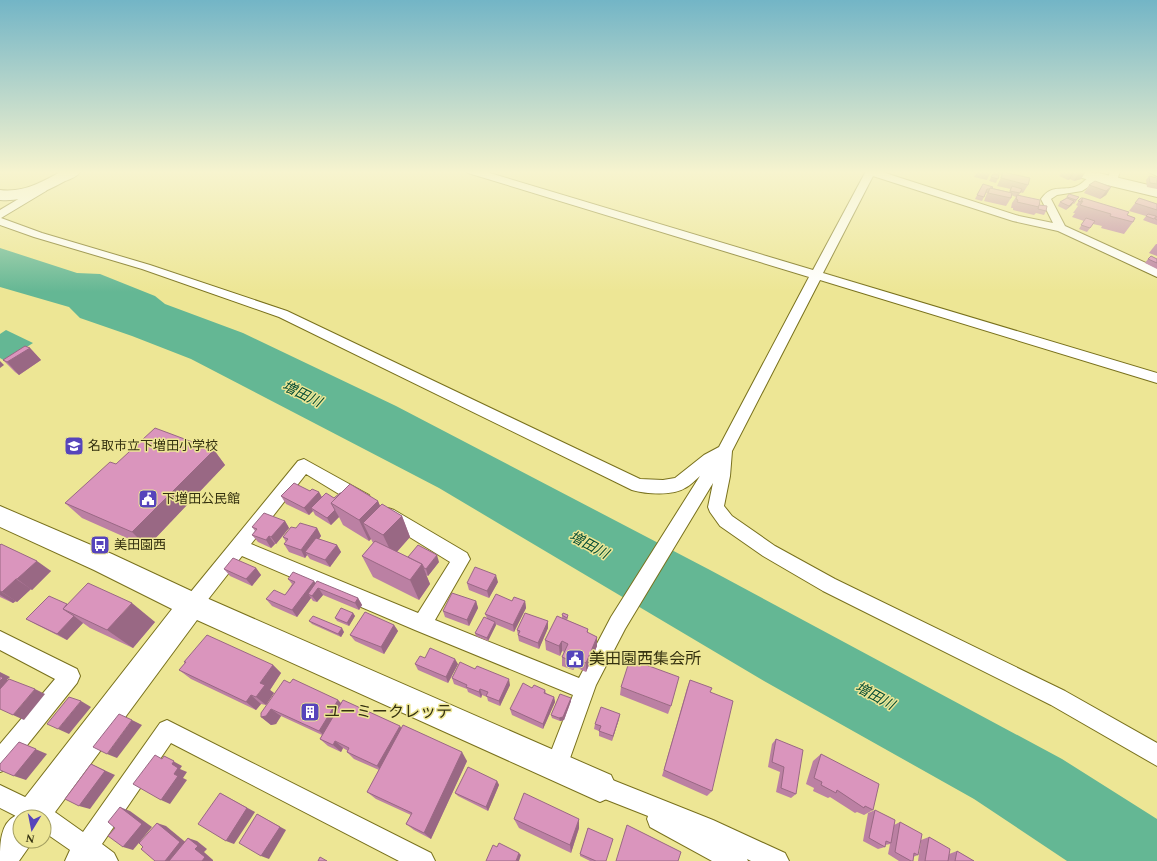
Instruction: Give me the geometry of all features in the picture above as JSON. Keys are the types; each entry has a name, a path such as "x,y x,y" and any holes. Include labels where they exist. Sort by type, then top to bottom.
{"street":[{"path":"606,211 1157,378"},
{"path":"556,767 585,690 618,623 724,451 850,211"},
{"path":"993,211 1017,219 1061,228 1157,273"},
{"path":"1052,211 1061,228"},
{"path":"0,221 38,235 146,267 283,314 638,485 663,487 679,484 710,459 724,451"},
{"path":"724,451 722,476 716,507 726,520 769,551 829,585 1058,698 1157,755"},
{"path":"41,809 192,605 304,465 461,559 422,624"},
{"path":"0,516 103,562 192,605 556,767 705,828 777,861"},
{"path":"238,546 422,624 585,690"},
{"path":"0,640 70,676 0,761"},
{"path":"82,854 168,730 423,861"},
{"path":"600,786 736,861"},
{"path":"0,796 19,809"},
{"path":"52,832 82,854 106,861"},
{"path":"0,858 12,844"}],"water":[{"name":"増田川","path":"0,248 77,273 100,274 155,296 165,304 243,333 396,406 710,570 1062,759 1157,819 1157,861 1067,861 974,799 764,681 439,488 191,359 80,318 69,307 0,287"},
{"path":"6,330 33,343 5,361 0,358 0,334"}],"building":[{"path":"1101,211 1126,211 1129,212 1127,215 1135,218 1133,222 1110,216 1111,214"},
{"path":"1148,214 1156,216 1154,219 1146,216"},
{"path":"1086,218 1095,221 1090,228 1081,225"},
{"path":"1151,256 1157,259 1157,263 1148,259"},
{"path":"25,346 30,348 7,362 3,360"},
{"path":"155,428 214,450 132,532 65,503 110,462 116,464"},
{"path":"294,483 310,491 312,489 319,492 304,508 281,496"},
{"path":"350,484 378,501 359,520 331,503"},
{"path":"326,493 334,498 341,493 331,503 335,510 327,518 311,508"},
{"path":"382,504 402,516 383,535 363,523"},
{"path":"264,513 285,521 271,537 269,536 266,540 252,535 257,529 252,527"},
{"path":"300,523 317,528 301,550 284,544 288,539 283,537 291,527 296,528"},
{"path":"316,538 337,545 325,560 305,552"},
{"path":"375,541 422,564 410,580 362,556"},
{"path":"1,544 37,561 2,592 0,591"},
{"path":"418,545 437,555 426,569 422,564 408,557"},
{"path":"233,558 256,568 246,579 224,569"},
{"path":"475,567 496,575 487,591 467,583"},
{"path":"293,572 314,581 292,610 266,599 274,590 285,595 295,582 288,579"},
{"path":"317,581 358,598 355,603 318,588 312,596 308,594"},
{"path":"88,583 132,603 107,630 63,609"},
{"path":"452,593 476,601 467,620 443,611"},
{"path":"496,594 512,601 514,597 525,601 513,625 485,614"},
{"path":"49,596 67,604 63,609 74,616 57,634 26,619"},
{"path":"341,608 353,613 347,623 335,618"},
{"path":"365,612 394,625 381,647 350,635"},
{"path":"525,613 548,621 538,643 518,635 520,631 517,630"},
{"path":"563,613 568,615 567,618 562,615"},
{"path":"313,616 342,628 338,634 309,621"},
{"path":"557,616 588,629 587,632 597,637 586,663 574,658 573,662 562,657 568,644 562,641 559,646 545,640"},
{"path":"484,617 495,622 487,638 475,633"},
{"path":"207,635 273,665 260,683 265,685 256,697 251,695 246,702 179,670"},
{"path":"430,648 455,659 446,677 415,664 420,656 425,658"},
{"path":"630,659 679,677 671,706 621,687"},
{"path":"460,662 475,669 477,666 509,679 499,701 486,696 488,692 480,689 479,692 466,687 467,685 452,678"},
{"path":"9,679 35,689 13,715 0,709 0,689"},
{"name":"ユーミークレッテ","path":"293,679 338,700 319,731 271,709 266,716 261,717 261,713 284,680 290,683"},
{"path":"690,680 712,688 710,692 733,701 712,791 664,770"},
{"path":"523,683 532,688 534,685 545,690 544,693 554,697 543,724 510,709"},
{"path":"560,694 571,698 563,717 559,718 551,715"},
{"path":"69,697 81,701 58,729 47,724"},
{"path":"343,700 400,726 377,766 347,752 349,748 335,741 333,745 320,739"},
{"path":"601,707 620,714 613,736 599,731 601,726 595,724"},
{"path":"119,714 132,720 107,754 93,747"},
{"path":"403,725 462,752 424,833 406,824 412,813 367,792"},
{"path":"776,739 803,750 796,794 781,788 784,767 772,762"},
{"path":"19,742 36,749 14,776 0,770 0,764"},
{"path":"821,754 879,784 873,810 865,806 864,808 837,790 836,793 821,785 822,782 814,778"},
{"path":"155,755 162,759 164,756 174,761 172,764 178,768 174,774 178,776 161,800 133,784"},
{"path":"91,764 105,771 79,806 65,799"},
{"path":"468,767 497,781 486,807 455,793"},
{"path":"220,793 247,808 226,841 198,824"},
{"path":"524,793 579,819 570,845 514,819"},
{"path":"120,807 142,824 123,847 108,836 115,828 108,822"},
{"path":"875,810 895,820 891,843 886,841 885,847 869,838"},
{"path":"257,814 280,827 261,856 239,843"},
{"path":"900,822 922,834 918,855 914,853 913,861 895,852"},
{"path":"157,823 180,842 165,861 155,861 141,849 143,847 139,843"},
{"path":"627,825 681,852 678,861 616,861"},
{"path":"588,828 613,839 606,861 596,861 580,854"},
{"path":"929,837 950,849 948,861 925,861"},
{"path":"188,838 198,846 195,849 205,857 202,861 169,861"},
{"path":"499,843 519,853 516,861 486,861 493,845 497,847"},
{"path":"957,851 974,861 955,861"},
{"path":"320,857 327,861 318,861"}],"place":[{"name":"名取市立下増田小学校","path":"74,446"},
{"name":"下増田公民館","path":"148,499"},
{"name":"美田園西","path":"100,545"},
{"name":"美田園西集会所","path":"575,659"},
{"name":"ユーミークレッテ","path":"310,712"}]}
